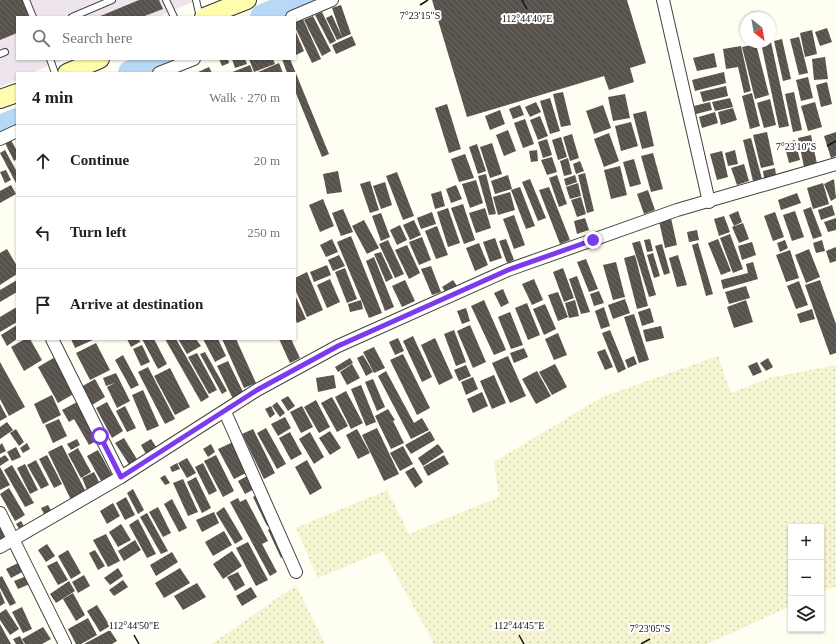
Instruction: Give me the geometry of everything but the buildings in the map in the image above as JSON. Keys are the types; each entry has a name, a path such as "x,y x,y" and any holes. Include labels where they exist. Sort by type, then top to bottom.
{"street":[{"path":"207,16 247,0"},
{"path":"294,16 332,0"},
{"path":"663,0 708,202"},
{"path":"72,69 97,60"},
{"path":"162,72 192,60"},
{"path":"0,100 16,93"},
{"path":"0,139 16,131"},
{"path":"0,547 121,477 225,412 257,390 338,346 508,270 677,210 836,164"},
{"path":"52,340 121,477"},
{"path":"225,412 296,572"},
{"path":"0,513 65,644"}],"lane":[{"path":"26,0 33,16"},
{"path":"74,16 112,0"},
{"path":"166,0 174,16"},
{"path":"196,0 200,16"},
{"path":"50,60 55,72"}],"shaded area":[{"path":"0,0 197,0 160,16 16,16 16,60 62,60 34,72 16,72 16,80 0,87"}],"green space":[{"path":"718,356 731,393 769,378 836,365 836,586 824,592 824,524 788,524 788,607 707,644 434,644 383,551 318,578 296,528 387,490 409,534 499,497 494,462 602,397"},
{"path":"296,585 325,644 212,644"}],"waterway":[{"path":"265,16 303,0"},
{"path":"133,72 162,60"},
{"path":"0,128 16,121"}],"route":[{"path":"100,436 121,477 225,412 257,390 338,346 508,270 593,240"}]}
